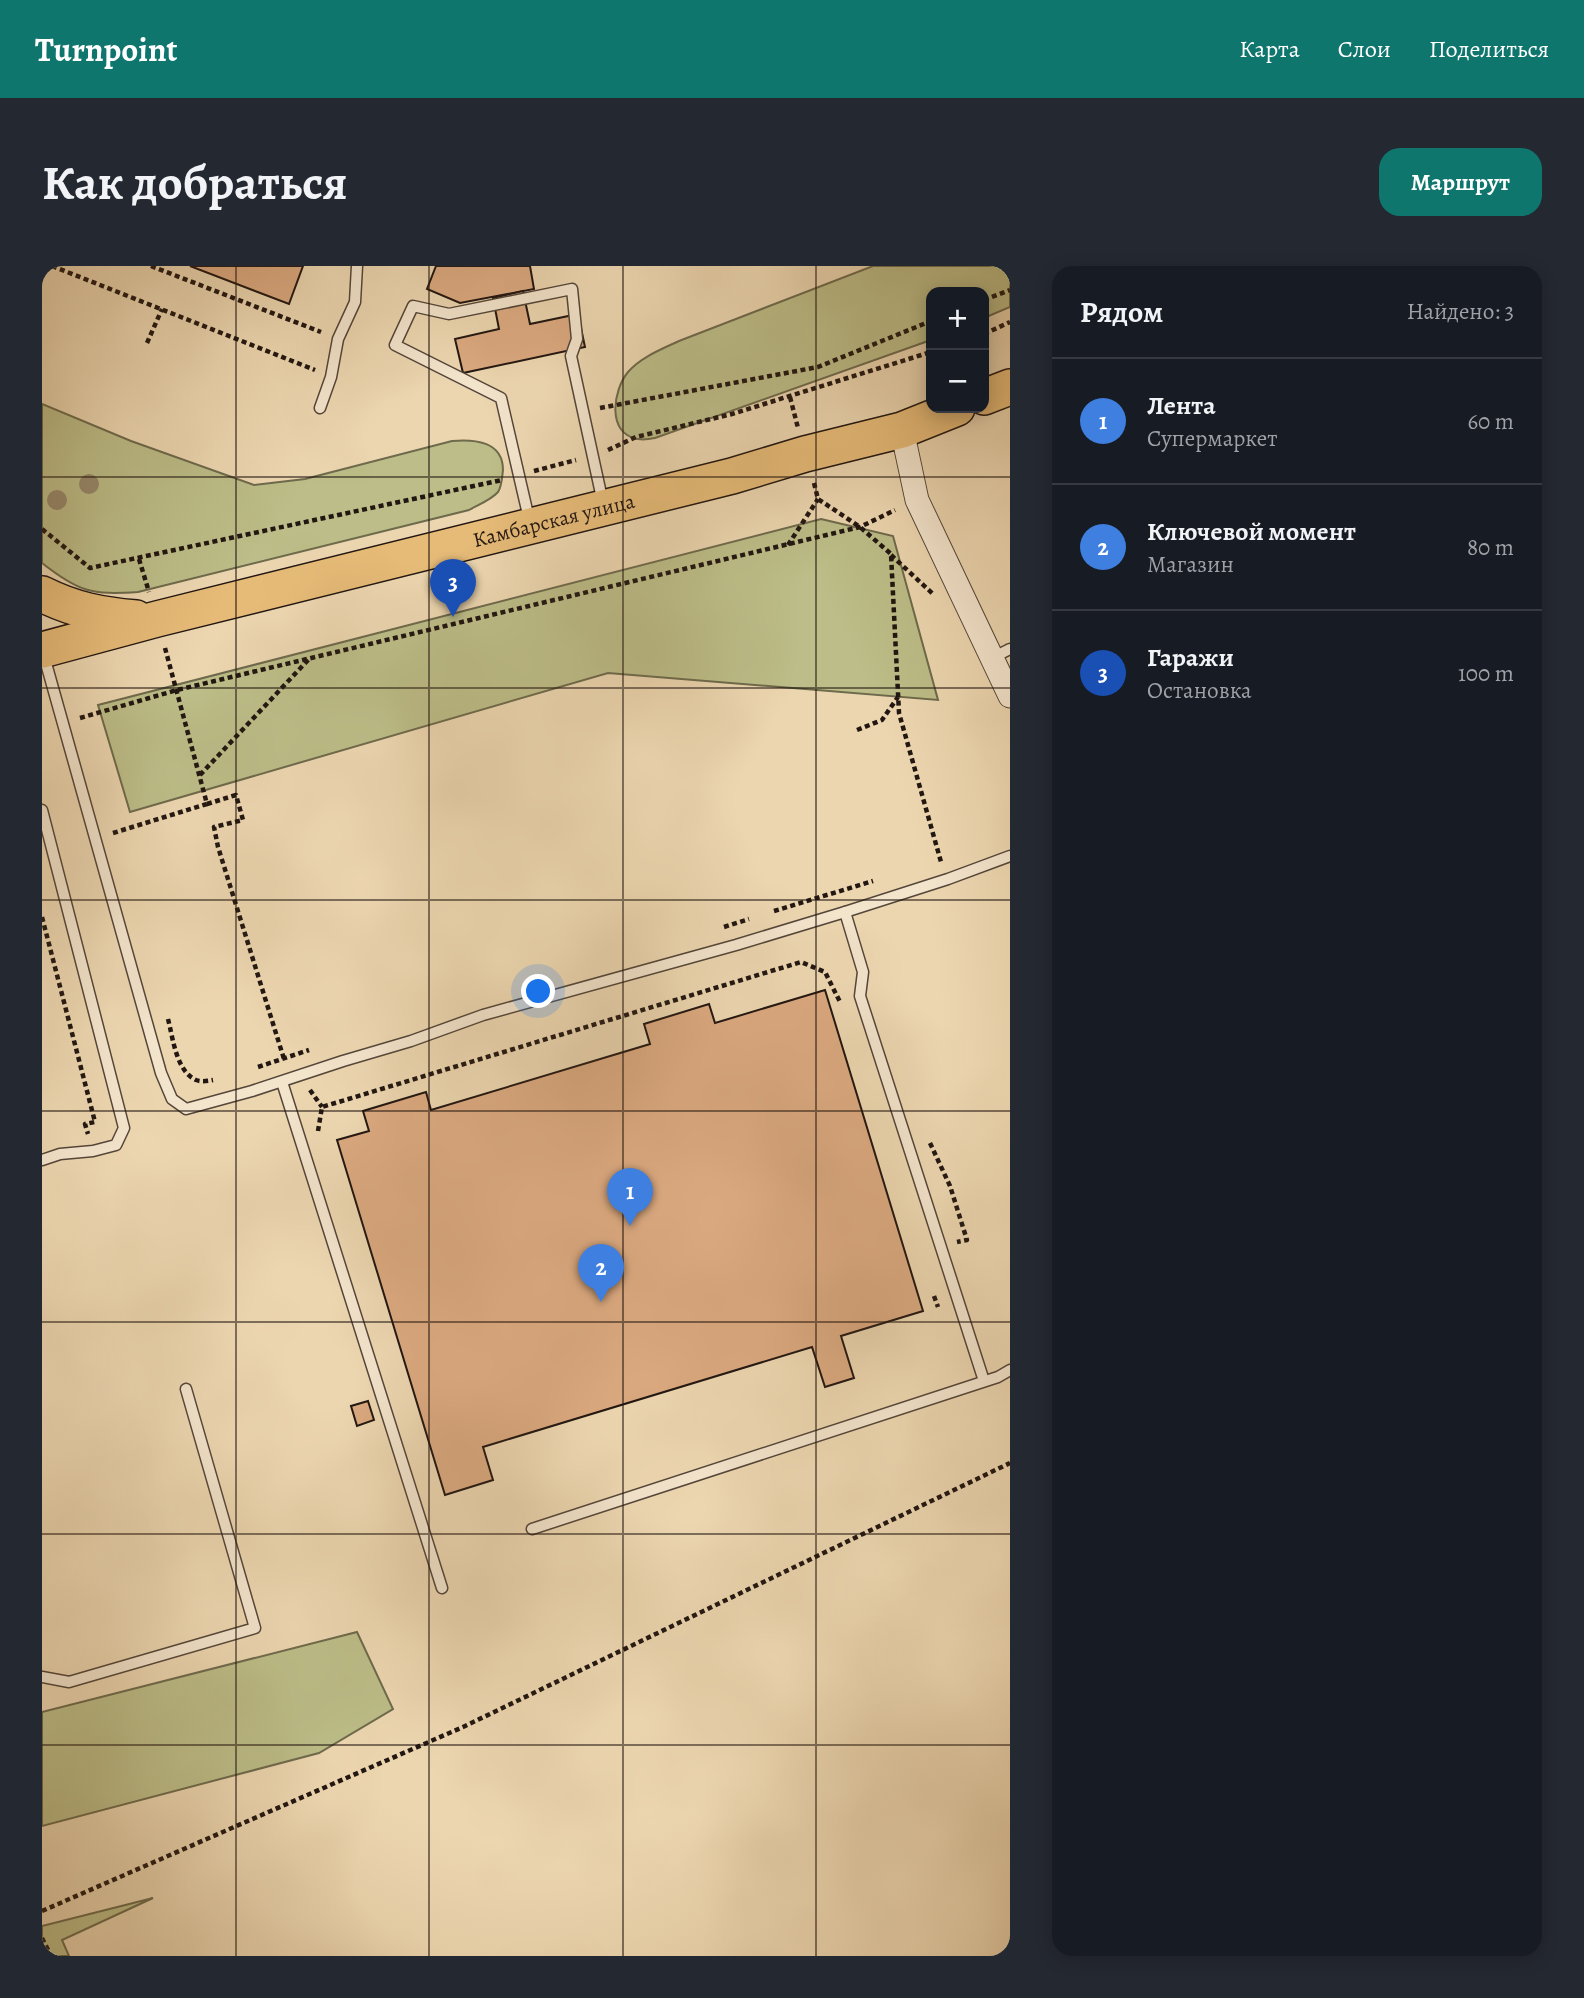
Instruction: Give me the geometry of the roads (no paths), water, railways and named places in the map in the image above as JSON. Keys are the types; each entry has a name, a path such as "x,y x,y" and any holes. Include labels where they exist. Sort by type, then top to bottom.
{"main road":[{"path":"989,395 1010,387"},
{"name":"Камбарская улица","path":"42,650 732,476 805,454 902,430 944,413"},
{"path":"42,594 64,606 99,614 157,620"}],"street":[{"path":"902,430 917,500 1001,654 1010,696"}],"lane":[{"path":"320,408 331,377 338,339 355,302 357,266"},
{"path":"531,527 501,398 395,345 413,306 449,314 572,289 577,339 571,356 605,509"},
{"path":"42,650 161,1073 172,1099 186,1109 282,1082 483,1015 845,912 1010,856"},
{"path":"42,810 124,1128 116,1144 42,1160"},
{"path":"845,912 863,972 860,996 984,1381"},
{"path":"282,1082 442,1588"},
{"path":"532,1529 984,1381 1010,1370"},
{"path":"42,1675 69,1682 255,1628 186,1389"}],"place":[{"name":"Гаражи","path":"453,617"},
{"name":"Лента","path":"630,1226"},
{"name":"Ключевой момент","path":"601,1302"}]}
